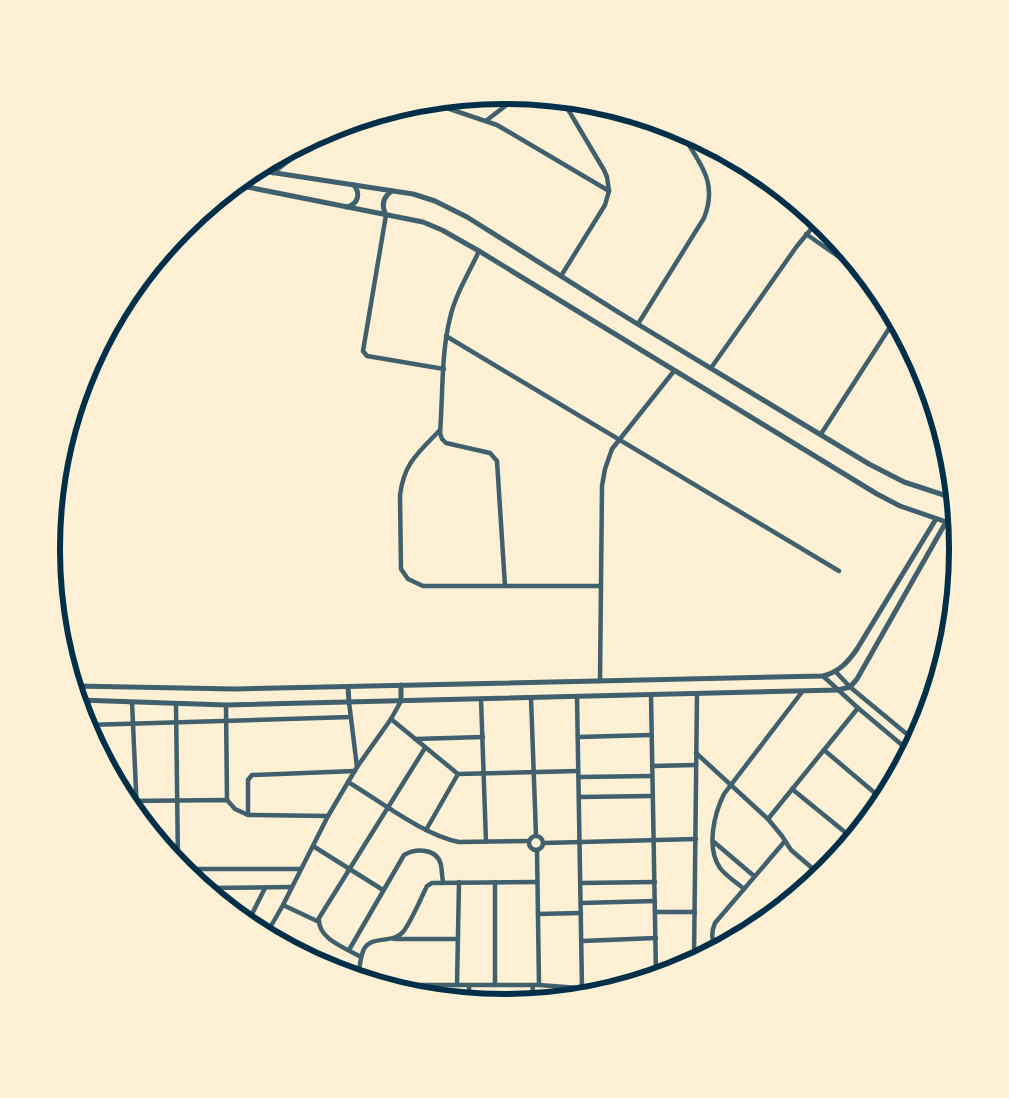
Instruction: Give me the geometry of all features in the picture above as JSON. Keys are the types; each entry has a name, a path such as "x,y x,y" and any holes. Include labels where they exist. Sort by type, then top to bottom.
{"street":[{"path":"487,120 508,104"},
{"path":"448,108 487,120 609,191"},
{"path":"561,276 605,205 609,191 604,170 567,109"},
{"path":"638,324 704,218 709,206 709,181 687,144"},
{"path":"273,173 290,160"},
{"path":"269,172 424,197 457,211 638,324 886,474 918,488 946,496"},
{"path":"346,207 354,204 358,198 358,191 354,185"},
{"path":"87,700 226,704 838,690 850,687 857,679 946,522 888,500 479,251 431,225 386,214 247,187"},
{"path":"393,191 384,200 383,207 386,214 363,351 367,356 444,369"},
{"path":"711,368 812,228"},
{"path":"806,234 842,260"},
{"path":"479,251 456,299 449,320 446,336 440,436 446,443 490,453 497,461 505,586"},
{"path":"820,434 889,328"},
{"path":"446,336 839,572"},
{"path":"600,681 603,477 608,459 618,440 674,370"},
{"path":"440,430 412,460 403,477 400,496 401,569 408,579 423,586 601,586"},
{"path":"82,686 187,689 348,687 823,676 836,672 857,649 936,519"},
{"path":"836,672 850,687 908,735"},
{"path":"823,676 903,746"},
{"path":"271,927 328,816 356,769 391,719 401,701 401,686"},
{"path":"348,687 356,769"},
{"path":"744,889 720,868 713,841 713,824 717,808 731,784 802,692"},
{"path":"694,951 697,694"},
{"path":"650,695 656,967"},
{"path":"577,697 582,987"},
{"path":"530,698 536,835"},
{"path":"482,699 486,842"},
{"path":"132,702 137,799"},
{"path":"176,704 178,850"},
{"path":"226,704 227,800 235,810 248,815 328,816"},
{"path":"768,819 858,708"},
{"path":"97,725 351,717"},
{"path":"391,719 458,774 578,771"},
{"path":"578,737 651,736"},
{"path":"415,739 482,737"},
{"path":"361,957 325,936 319,918 425,748"},
{"path":"824,750 875,794"},
{"path":"696,753 768,819 785,840 790,850 813,869"},
{"path":"652,766 696,765"},
{"path":"248,815 248,780 252,775 356,769"},
{"path":"426,830 458,774"},
{"path":"578,777 652,776"},
{"path":"348,782 426,830 447,840 459,842 529,841"},
{"path":"792,789 847,833"},
{"path":"579,797 653,796"},
{"path":"139,801 227,800"},
{"path":"529,841 536,835"},
{"path":"536,835 544,843"},
{"path":"544,843 696,840"},
{"path":"712,942 714,923 785,840"},
{"path":"529,841 531,847 536,850"},
{"path":"713,841 754,876"},
{"path":"536,850 541,848 544,843"},
{"path":"313,846 383,890"},
{"path":"349,950 404,855 416,850 432,853 441,864 443,882"},
{"path":"536,850 539,985"},
{"path":"197,870 301,869"},
{"path":"457,986 459,882"},
{"path":"495,882 495,985"},
{"path":"393,939 403,932 427,886 432,883 537,882"},
{"path":"581,884 655,882"},
{"path":"217,888 292,887"},
{"path":"252,915 265,888"},
{"path":"581,903 655,901"},
{"path":"283,905 319,922"},
{"path":"655,912 695,912"},
{"path":"538,914 581,913"},
{"path":"582,940 656,938"},
{"path":"359,969 365,948 377,941 393,939 458,940"},
{"path":"532,993 533,985"},
{"path":"423,986 539,985 576,988"},
{"path":"470,986 470,992"}]}
